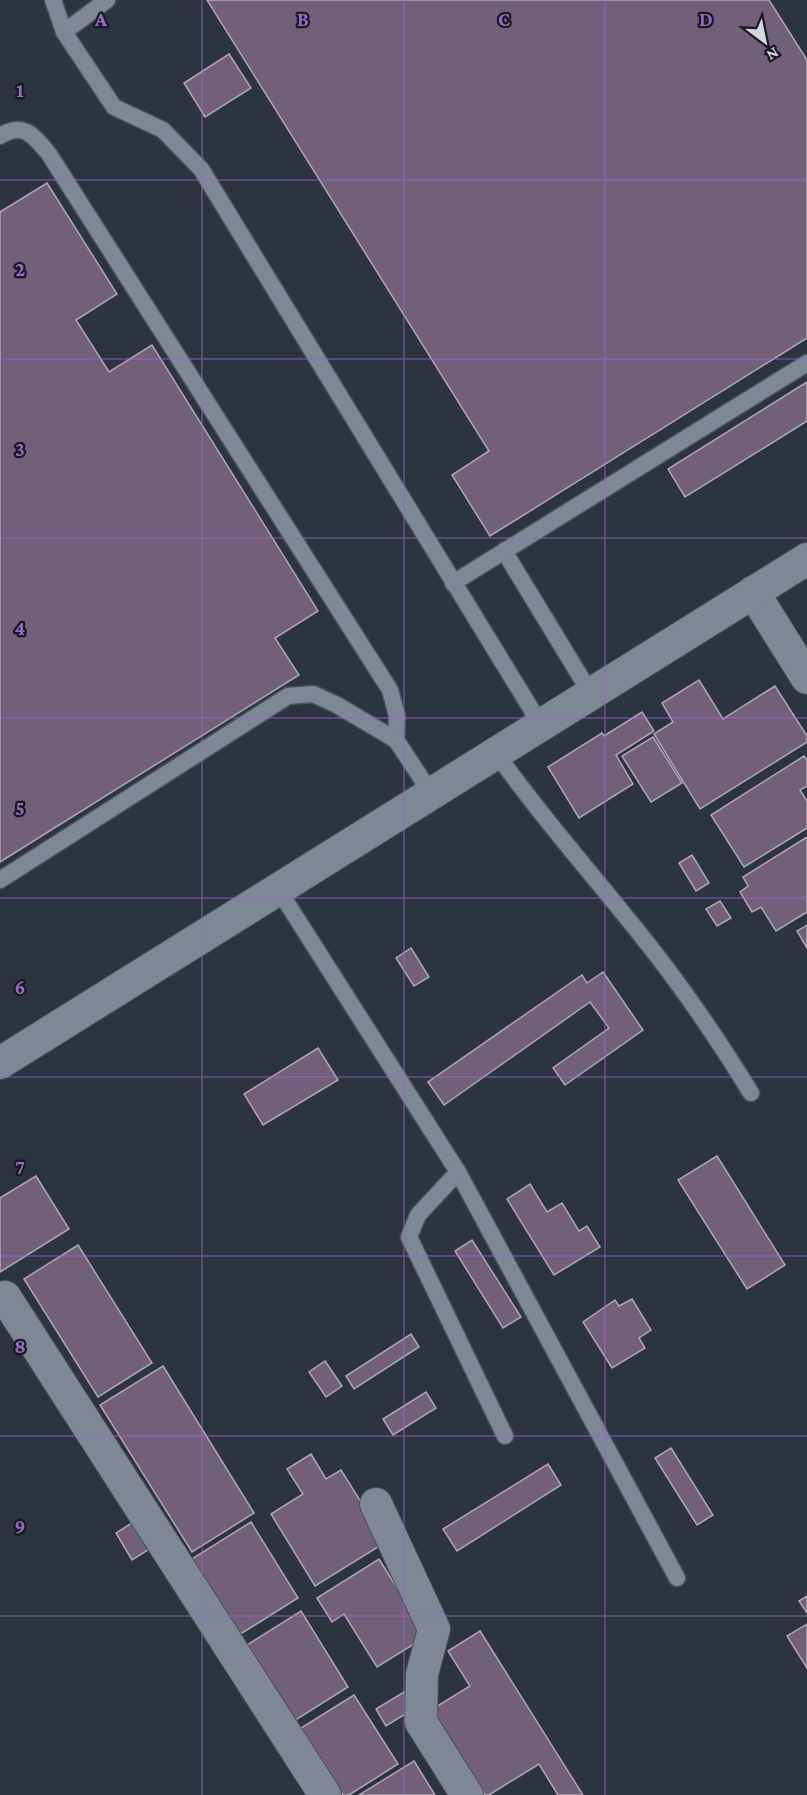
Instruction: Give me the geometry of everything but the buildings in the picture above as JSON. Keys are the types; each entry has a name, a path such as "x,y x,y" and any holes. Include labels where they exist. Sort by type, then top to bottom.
{"street":[{"path":"0,1063 807,559"},
{"path":"753,592 807,678"},
{"path":"5,1297 325,1795"},
{"path":"376,1504 434,1629 422,1674 421,1722 467,1795"}],"lane":[{"path":"53,0 64,33 114,107 163,130 201,169 540,725"},
{"path":"64,33 106,0"},
{"path":"0,136 11,129 31,132 49,154 390,690 397,716 396,740"},
{"path":"453,583 807,363"},
{"path":"504,551 591,694"},
{"path":"0,880 288,696 313,694 337,705 396,740 431,793"},
{"path":"496,753 524,793 658,956 710,1027 751,1093"},
{"path":"278,889 458,1172 677,1578"},
{"path":"458,1172 418,1215 409,1237 505,1436"}]}
